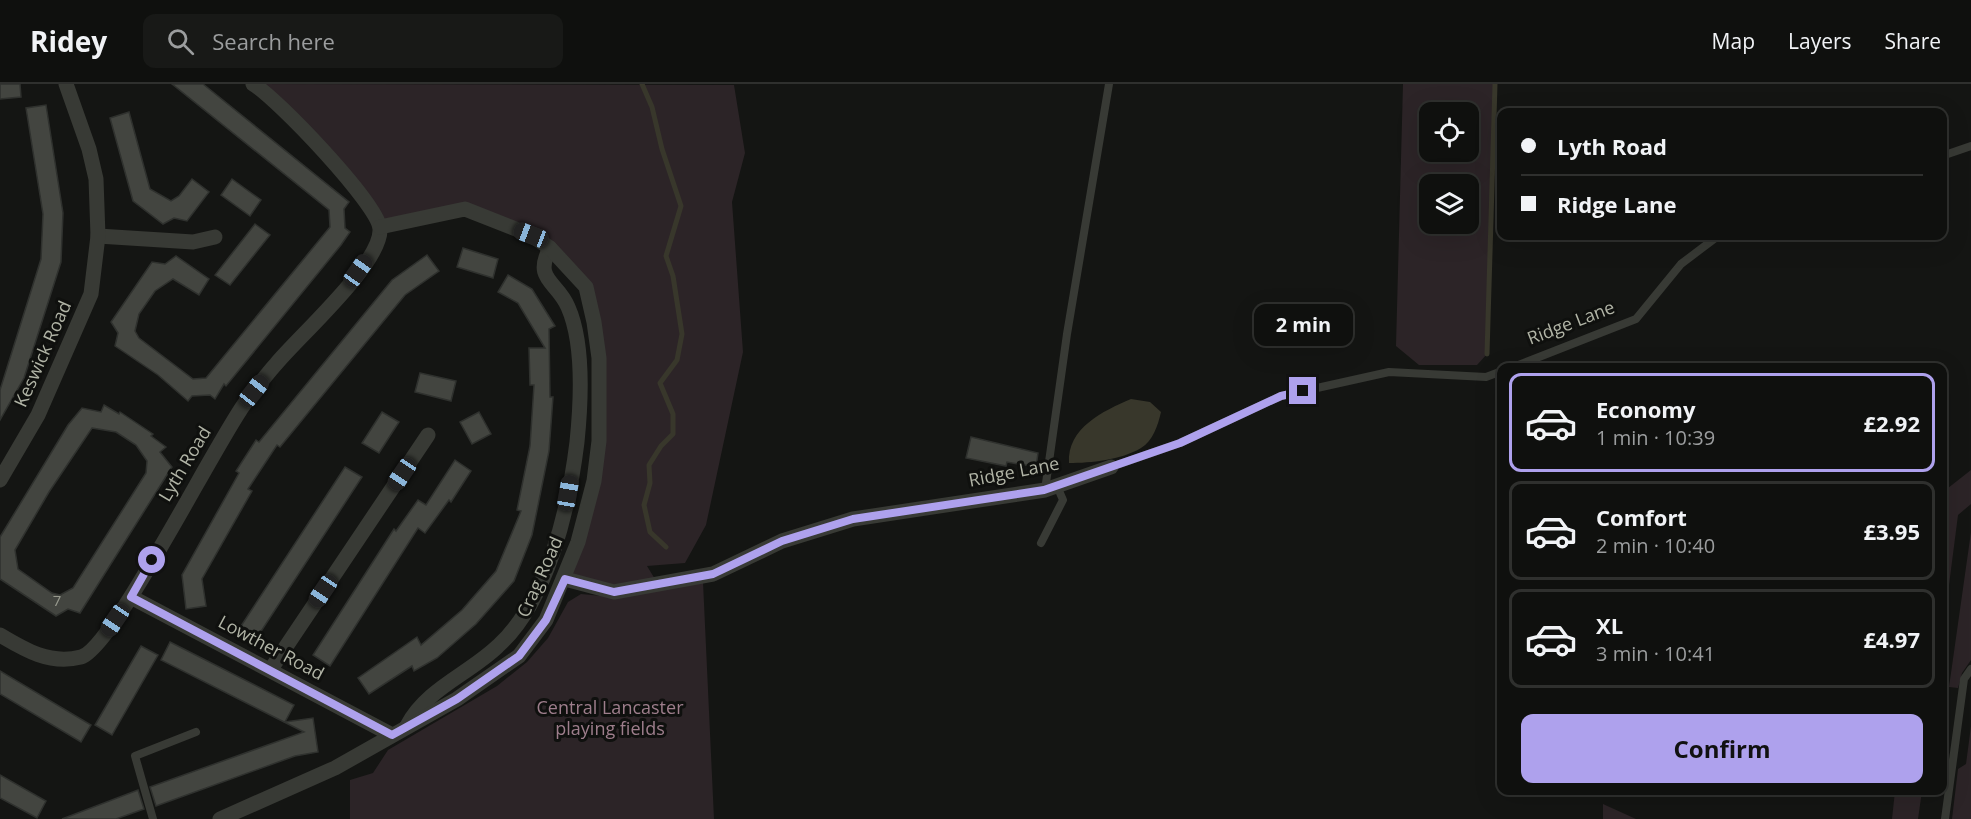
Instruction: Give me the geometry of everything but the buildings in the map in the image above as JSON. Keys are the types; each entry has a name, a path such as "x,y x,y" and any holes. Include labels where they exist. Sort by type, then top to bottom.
{"street":[{"name":"Keswick Road","path":"0,480 38,415 92,294 98,236 96,179 89,149 66,84"},
{"path":"253,84 310,138 346,177 374,211 380,227"},
{"name":"Crag Road","path":"220,819 335,768 457,699 519,656 546,620 565,579 594,481 599,441 598,358 594,322 586,287 550,248 531,235 465,209 380,227"},
{"name":"Lyth Road","path":"0,635 35,656 62,659 82,656 99,644 131,597 243,405 276,363 347,287 376,245 380,227"},
{"path":"98,236 193,242 215,237"},
{"name":"Crag Road","path":"407,726 415,710 497,647 517,627 532,602 554,546 568,493 577,441 578,344 568,306 543,271 542,262 550,248"},
{"path":"270,669 428,435"},
{"name":"Ridge Lane","path":"565,579 614,592 713,574 782,541 853,519 1051,488 1111,467"},
{"name":"Lowther Road","path":"131,597 392,735"}],"lane":[{"path":"1041,543 1063,500 1051,488 1066,334 1109,84"},
{"path":"1947,154 1971,146"},
{"name":"Ridge Lane","path":"1524,363 1636,319 1681,264 1713,240"},
{"name":"Ridge Lane","path":"1111,467 1180,443 1281,396 1389,372 1486,377 1497,373"},
{"path":"1945,819 1964,679 1971,669"},
{"path":"153,819 135,756 196,732"}],"green space":[{"path":"253,84 734,85 745,153 732,202 743,352 706,525 685,563 647,566 658,584 614,592 565,579 599,441 586,287 550,248 465,209 380,227 374,211"},
{"path":"1403,84 1495,84 1487,354 1477,365 1419,365 1396,346"},
{"path":"1971,470 1971,504 1958,515 1947,601 1947,489"},
{"path":"1971,532 1971,660 1962,673 1958,688 1949,687"},
{"name":"Central Lancaster playing fields","path":"703,582 714,819 350,819 350,780 373,773 388,750 497,686 527,662 548,638 568,602 581,594 613,597"},
{"path":"1971,726 1971,819 1952,819 1958,769 1966,764"},
{"path":"1895,795 1921,795 1918,819 1892,819"},
{"path":"1603,804 1636,819 1603,819"}],"shaded area":[{"path":"1131,399 1150,402 1161,412 1149,441 1133,452 1115,458 1069,463 1070,451 1080,431 1099,415"}],"waterway":[{"path":"642,84 652,107 662,149 681,206 666,256 673,276 682,334 677,360 660,383 673,414 673,434 661,446 649,465 650,483 644,505 650,532 666,547"},
{"path":"1487,354 1495,84"}],"route":[{"path":"152,560 131,597 392,735 457,699 519,656 546,620 565,579 614,592 713,574 782,541 853,519 1044,490 1180,443 1281,396 1303,391"}]}
